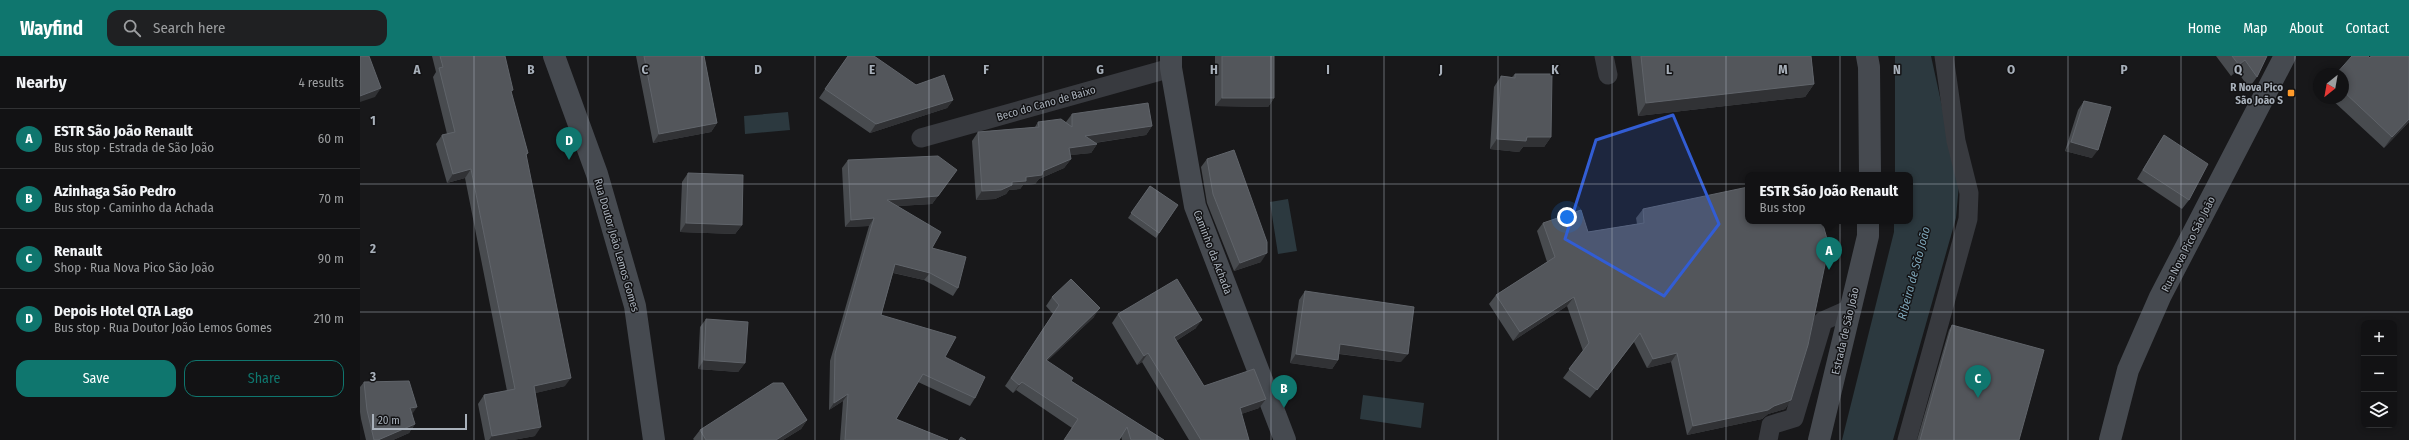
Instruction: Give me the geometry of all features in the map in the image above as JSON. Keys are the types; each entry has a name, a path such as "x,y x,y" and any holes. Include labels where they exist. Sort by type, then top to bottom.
{"street":[{"name":"Rua Doutor João Lemos Gomes","path":"554,56 597,174 636,306 654,440"},
{"path":"1867,56 1869,67 1870,172"},
{"name":"Rua Nova Pico São João","path":"2110,440 2128,370 2160,296 2285,56"},
{"name":"Caminho da Achada","path":"1171,62 1195,206 1285,440"},
{"name":"Estrada de São João","path":"1819,440 1868,236 1868,224"}],"lane":[{"path":"1604,56 1608,75"},
{"path":"1907,440 1968,219 1969,193 1956,141 1944,56"},
{"name":"Beco do Cano de Baixo","path":"921,138 1171,62"},
{"path":"1768,440 1771,425 1794,418 1823,321 1850,309"}],"highlighted area":[{"path":"1673,115 1719,224 1664,296 1565,239 1596,140"}],"water":[{"name":"Ribeira de São João","path":"1895,56 1931,56 1959,184 1956,218 1893,440 1842,440 1894,232 1894,224 1913,224 1913,172 1895,172"},
{"path":"788,112 790,130 745,134 744,116"},
{"path":"1288,199 1297,251 1278,254 1270,202"},
{"path":"1363,395 1424,403 1421,428 1360,419"}],"building":[{"path":"360,56 369,56 381,88 360,96"},
{"path":"440,56 505,56 513,90 511,91 528,153 526,154 571,378 534,386 541,427 492,436 484,395 515,389 471,169 453,174 442,135 455,132 439,68 443,67"},
{"path":"644,56 704,56 717,123 659,134"},
{"path":"848,56 874,56 916,85 944,75 953,100 876,124 825,89"},
{"path":"1222,56 1274,56 1274,98 1222,98"},
{"path":"1641,56 1811,56 1814,84 1646,103"},
{"path":"2232,56 2267,56 2257,77 2245,60 2239,65"},
{"path":"2352,56 2368,56 2370,58 2371,56 2409,57 2409,119 2392,137 2349,97 2349,68 2341,68"},
{"path":"1515,74 1552,74 1551,137 1527,137 1526,141 1497,139 1501,76 1515,78"},
{"path":"2084,101 2111,107 2098,150 2071,142"},
{"path":"1148,103 1152,126 1085,136 1097,144 1069,148 1071,159 1043,171 1042,175 1026,177 1026,181 1012,182 1012,185 1001,190 982,191 978,132 1039,127 1038,122 1061,119 1072,127 1072,114"},
{"path":"2164,135 2208,164 2189,200 2143,170"},
{"path":"1234,150 1267,242 1267,253 1240,263 1213,194 1207,159"},
{"path":"938,156 957,170 938,196 887,200 941,232 932,248 966,257 958,288 930,273 895,264 881,315 956,337 945,357 985,377 975,398 923,374 896,419 948,440 845,440 848,394 834,403 835,354 874,218 851,220 848,160"},
{"path":"688,173 743,175 742,225 686,223"},
{"path":"1150,186 1178,205 1159,233 1131,213"},
{"path":"1745,188 1745,224 1823,224 1829,246 1808,345 1791,400 1774,406 1768,410 1693,426 1677,353 1653,359 1640,333 1597,390 1569,369 1589,343 1574,297 1520,332 1496,295 1555,257 1543,223 1581,210 1588,232 1644,223 1643,209"},
{"path":"1071,279 1100,308 1046,360 1073,378 1071,381 1164,440 1131,440 1127,427 1119,440 1064,440 1078,419 1022,382 1019,385 1011,378 1059,305 1052,297"},
{"path":"1177,279 1202,320 1174,337 1204,386 1254,369 1266,399 1240,408 1249,440 1201,440 1148,353 1144,356 1118,314"},
{"path":"1305,291 1414,307 1408,354 1340,344 1338,360 1296,354"},
{"path":"706,319 748,322 745,363 704,360"},
{"path":"1952,325 2044,350 2019,440 1920,440"},
{"path":"409,381 417,407 410,408 415,424 378,440 374,440 367,410 364,382"},
{"path":"773,383 783,383 807,420 776,440 706,440 700,430"},
{"path":"961,437 966,440 959,440"}],"place":[{"name":"R Nova Pico São João S","path":"2291,93"},
{"name":"Depois Hotel QTA Lago","path":"569,160"},
{"name":"ESTR São João Renault","path":"1829,270"},
{"name":"Renault","path":"1978,398"},
{"name":"Azinhaga São Pedro","path":"1284,408"}]}
